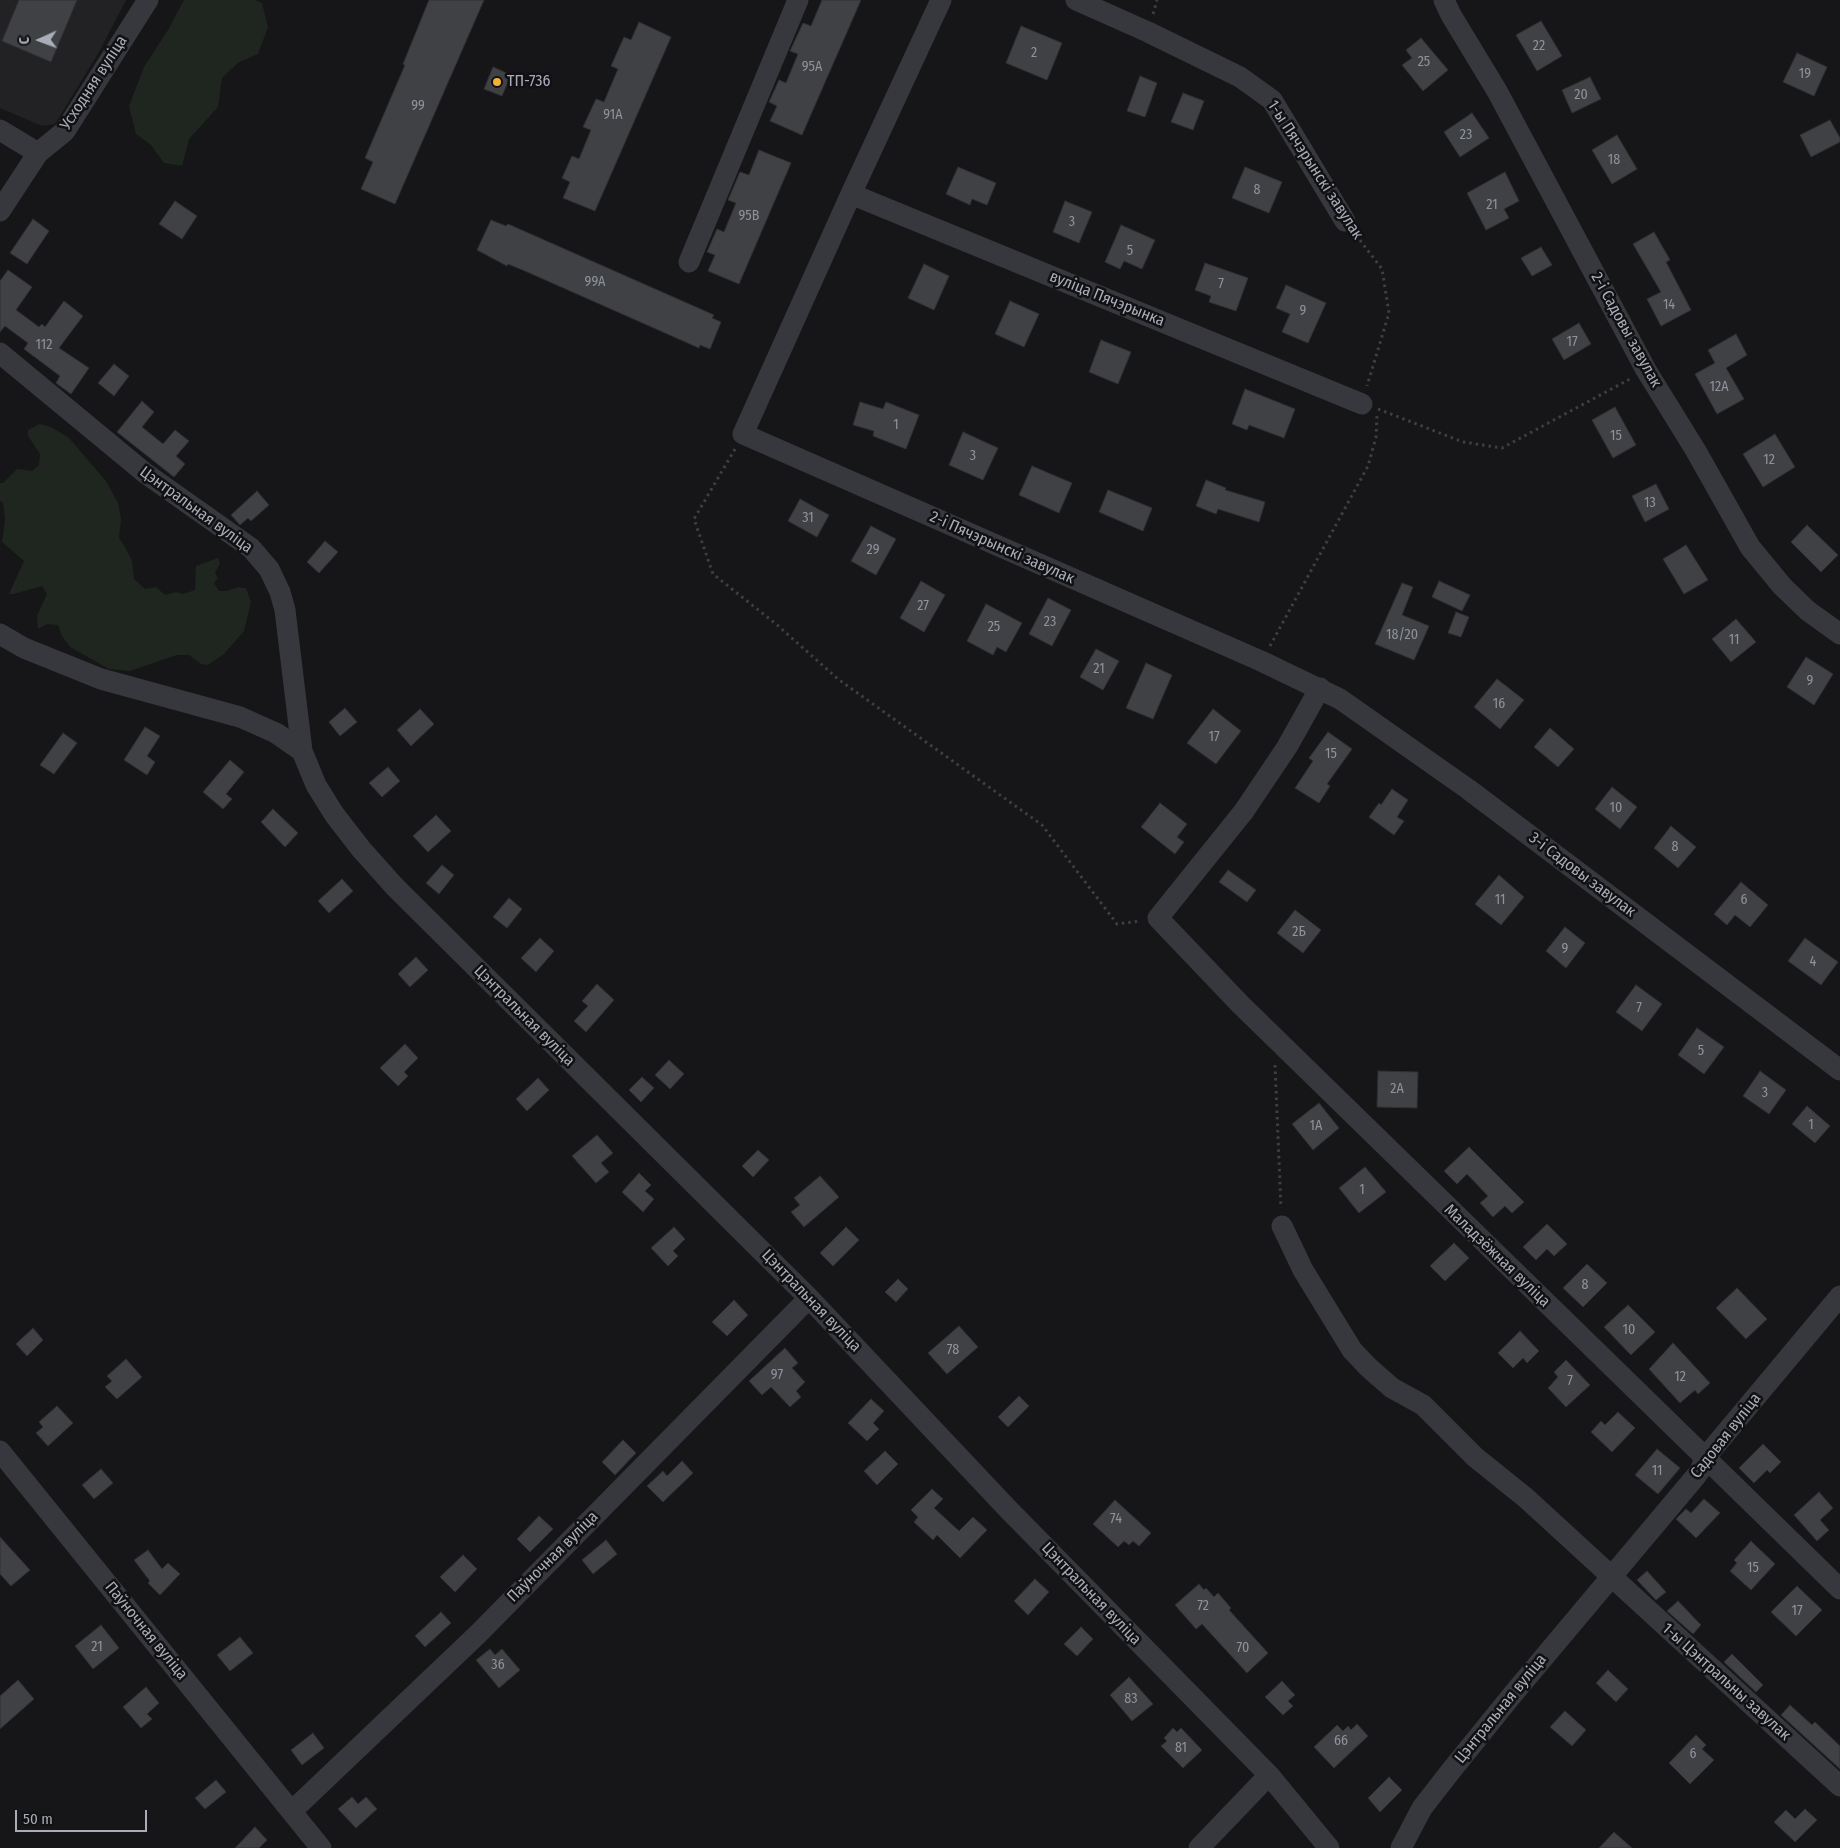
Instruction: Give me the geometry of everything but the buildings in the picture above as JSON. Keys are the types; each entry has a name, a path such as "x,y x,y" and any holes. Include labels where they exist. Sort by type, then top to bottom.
{"street":[{"name":"Усходняя вуліца","path":"0,211 38,153 65,131 148,0"},
{"path":"689,262 798,0"},
{"path":"744,434 851,194 941,0"},
{"name":"1-ы Пячэрынскі завулак","path":"1076,0 1148,32 1240,77 1272,100 1345,221"},
{"name":"2-і Садовы завулак","path":"1444,0 1451,15 1497,91 1646,370 1696,451 1750,547 1782,586 1808,611 1840,634"},
{"path":"0,130 38,153"},
{"name":"вуліца Пячэрынка","path":"851,194 1362,404"},
{"name":"Цэнтральная вуліца","path":"0,353 145,473 251,548 269,569 280,592 285,610 302,751 316,784 334,814 395,888 810,1298 1007,1508 1269,1776 1329,1848"},
{"name":"2-і Пячэрынскі завулак","path":"744,434 1320,688"},
{"path":"0,634 24,648 102,679 240,717 276,733 302,751"},
{"path":"1158,918 1244,811 1287,747 1320,688"},
{"name":"3-і Садовы завулак","path":"1320,688 1363,714 1468,789 1840,1070"},
{"name":"Маладзёжная вуліца","path":"1158,918 1274,1038 1704,1459 1840,1589"},
{"name":"1-ы Цэнтральны завулак","path":"1282,1226 1303,1270 1352,1350 1368,1367 1392,1388 1423,1405 1475,1457 1526,1498 1840,1786"},
{"name":"Садовая вуліца","path":"1612,1577 1696,1476 1701,1469 1704,1459 1840,1296"},
{"name":"Паўночная вуліца","path":"292,1811 478,1634 810,1298"},
{"name":"Паўночная вуліца","path":"0,1451 321,1848"},
{"name":"Цэнтральная вуліца","path":"1401,1848 1422,1808 1450,1772 1612,1577"},
{"path":"1199,1848 1269,1776"}],"path":[{"name":"1-ы Пячэрынскі завулак","path":"1345,221 1382,269 1389,314 1362,404"},
{"path":"1261,661 1368,466 1376,437 1376,409 1463,442 1502,448 1646,370"},
{"path":"744,434 694,519 713,574 776,624 838,679 1042,825 1117,924 1158,918"},
{"path":"1274,1038 1282,1226"}],"shaded area":[{"path":"0,0 126,0 99,52 55,124 42,126 0,108"},
{"path":"184,0 255,0 262,3 268,27 258,54 239,62 222,78 218,107 189,139 182,166 164,163 151,145 136,134 129,106 144,67 168,30"},
{"path":"40,424 51,427 69,438 106,481 118,503 121,519 119,538 132,561 134,579 145,589 156,587 165,595 176,592 183,594 195,590 196,566 218,558 220,563 215,573 218,578 214,583 219,591 227,591 238,587 246,588 251,602 244,631 224,654 208,665 201,664 189,655 177,655 130,671 109,669 70,647 62,636 58,625 47,624 38,629 37,616 47,594 42,586 9,594 24,561 2,542 5,520 3,503 0,501 0,483 3,483 17,469 32,471 39,465 40,454 28,436 28,430"}],"place":[{"name":"ТП-736","path":"497,82"}]}
